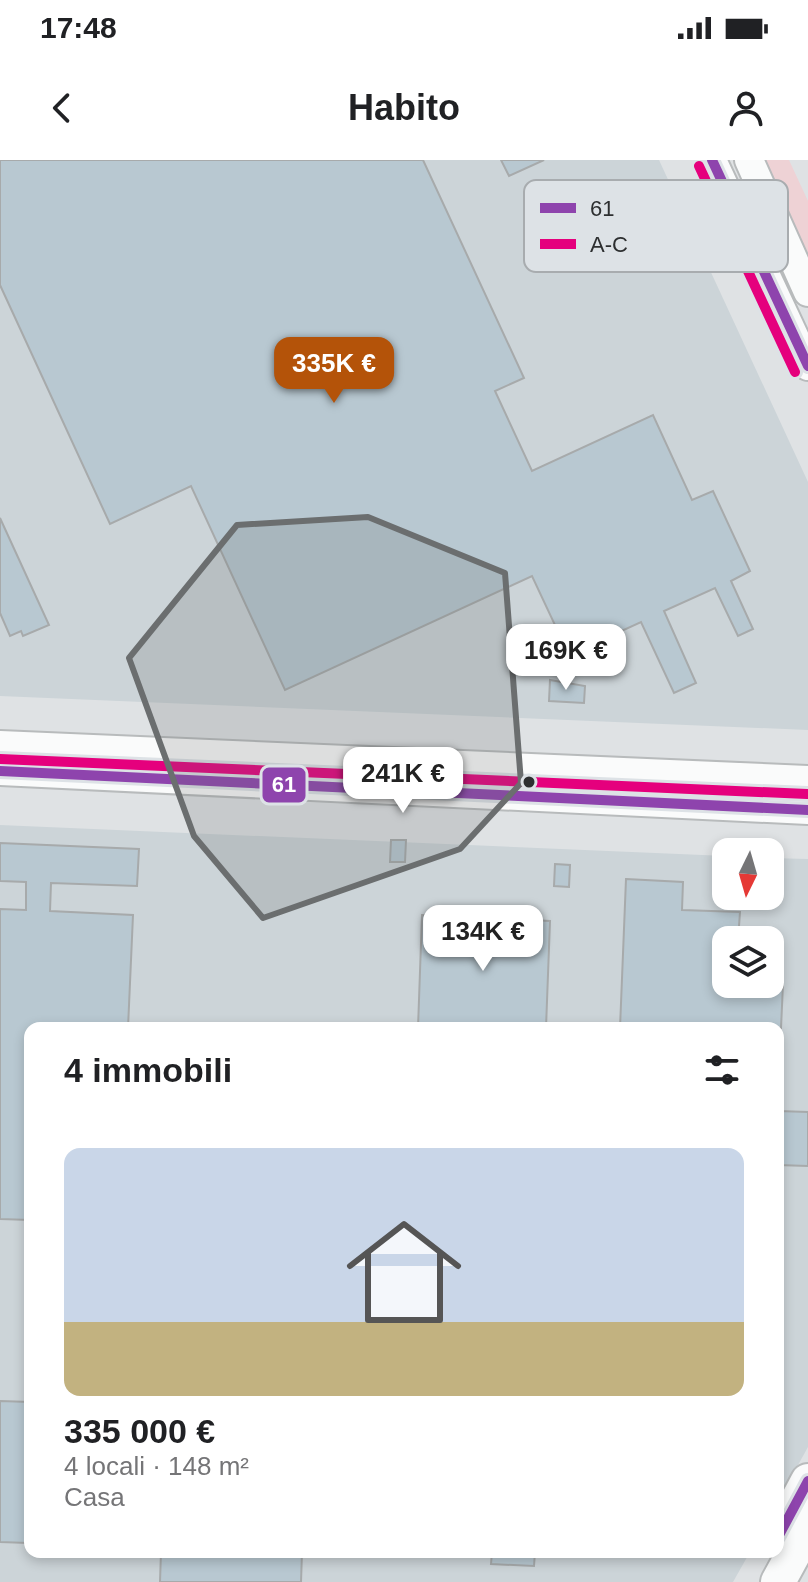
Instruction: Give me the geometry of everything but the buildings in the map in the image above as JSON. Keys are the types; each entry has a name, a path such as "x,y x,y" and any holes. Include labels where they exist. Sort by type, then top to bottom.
{"main road":[{"path":"784,1526 808,1481"},
{"path":"778,1582 808,1527"},
{"path":"753,1582 767,1558"}],"street":[{"path":"712,160 721,180"},
{"path":"749,160 758,180"},
{"path":"788,247 808,292"},
{"path":"764,272 808,366"},
{"path":"0,745 808,780"},
{"path":"0,771 808,810"}],"highlighted area":[{"path":"368,517 505,573 521,783 460,849 263,918 194,836 129,658 237,525"}],"shaded area":[{"path":"0,160 659,160 668,180 524,180 524,272 711,272 808,482 808,730 0,696"},
{"path":"756,160 789,160 808,201 808,273 788,230 788,180 765,180"},
{"path":"0,825 712,855 712,910 784,910 784,858 808,859 808,1447 784,1490 784,1022 24,1022 24,1558 747,1558 733,1582 0,1582"}],"transit line":[{"name":"61","path":"712,160 721,180"},
{"name":"A-C","path":"699,166 706,180"},
{"name":"A-C","path":"748,272 795,372"},
{"name":"61","path":"764,272 808,366"},
{"name":"A-C","path":"0,759 807,794"},
{"name":"61","path":"0,771 808,810"},
{"name":"61","path":"784,1526 808,1481"}]}
